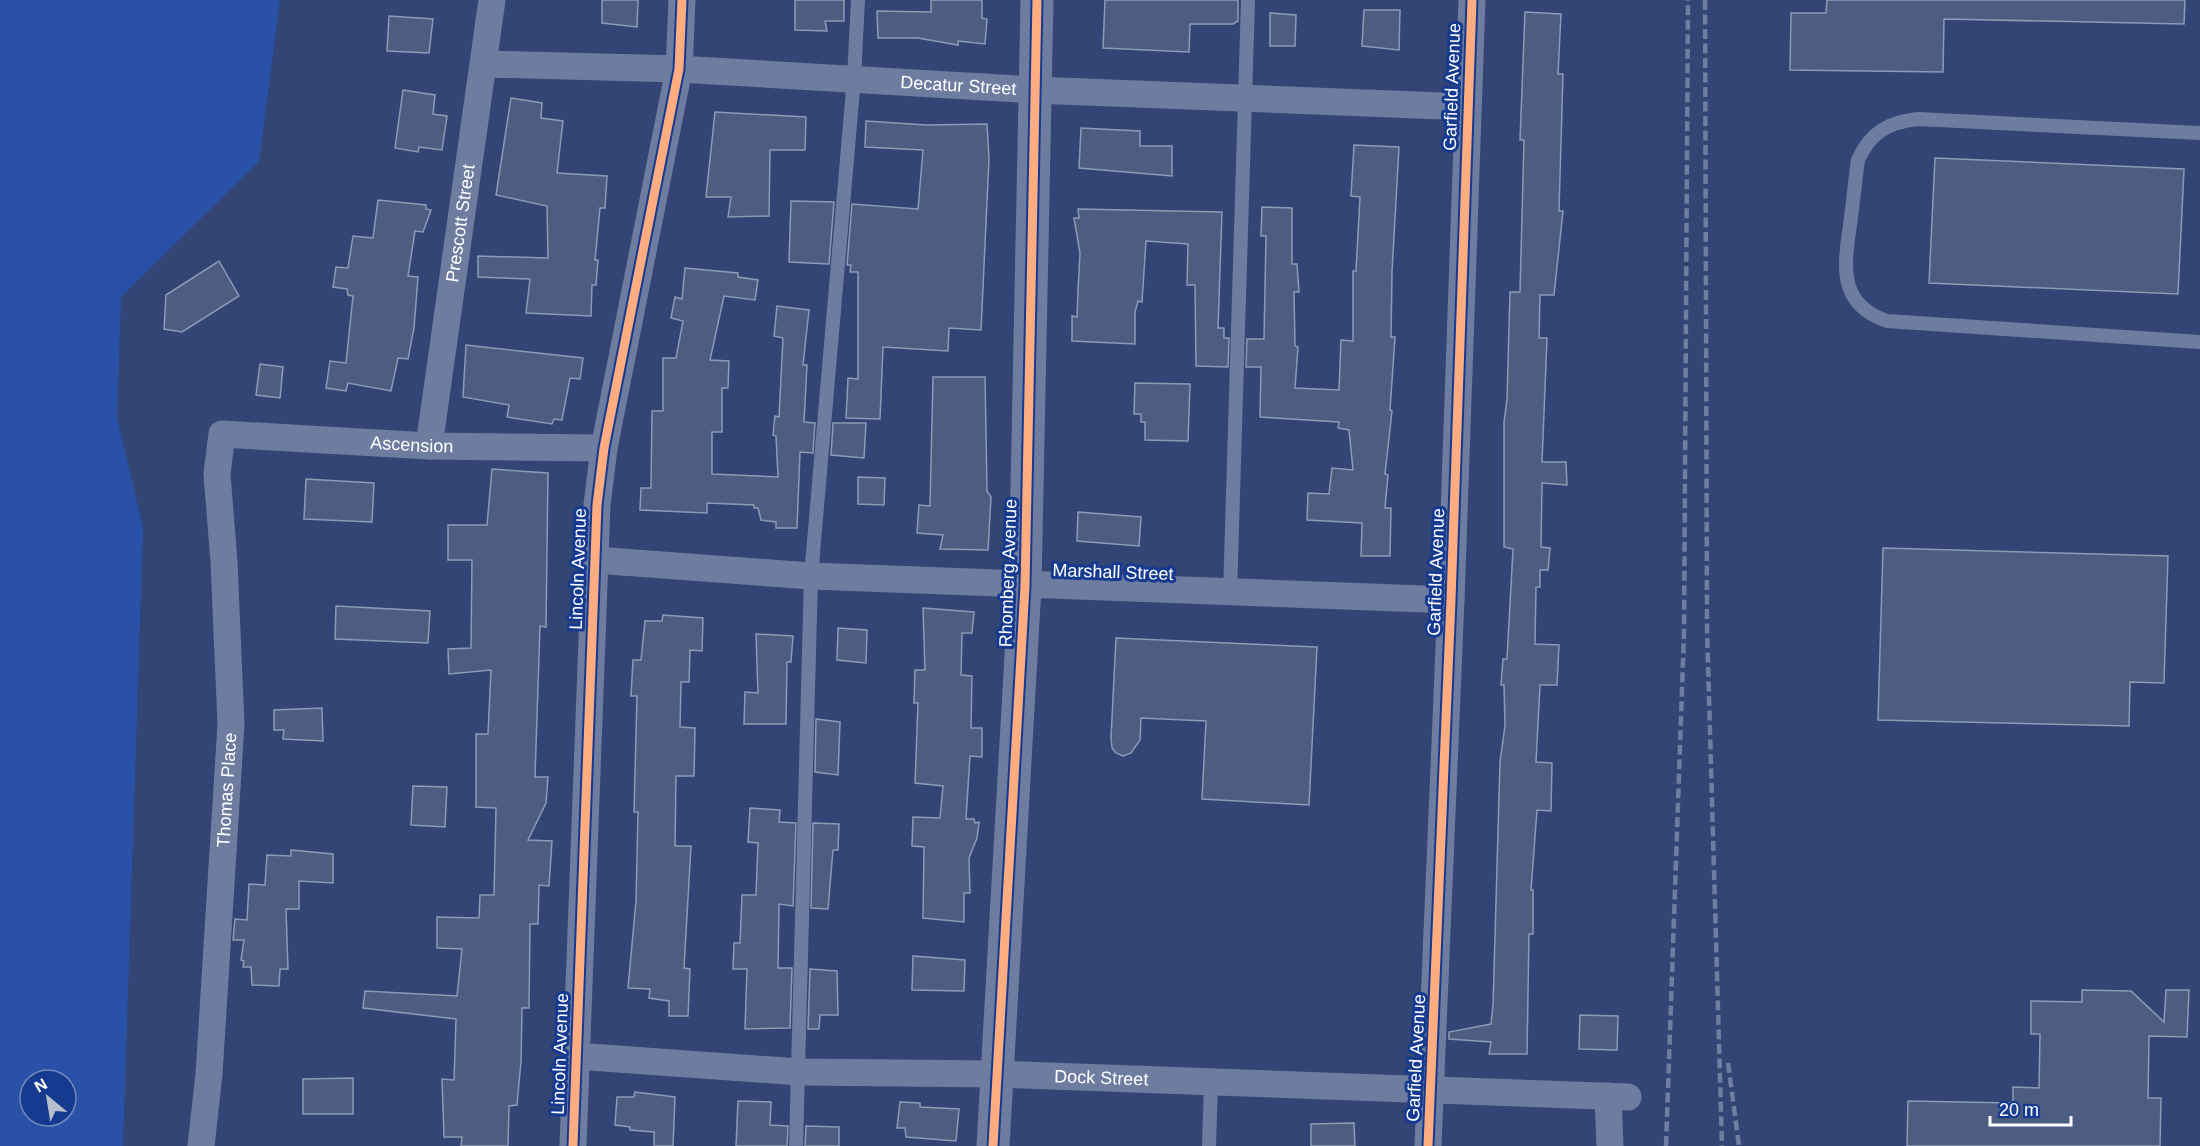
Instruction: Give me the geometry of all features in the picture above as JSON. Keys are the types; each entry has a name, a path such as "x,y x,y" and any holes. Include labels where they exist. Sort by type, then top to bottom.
{"street":[{"name":"Prescott Street","path":"429,446 485,64 492,0"},
{"name":"Lincoln Avenue","path":"573,1146 597,505 604,448 679,69 682,0"},
{"name":"Rhomberg Avenue","path":"993,1146 1025,586 1037,0"},
{"name":"Garfield Avenue","path":"1428,1146 1451,600 1472,0"},
{"name":"Decatur Street","path":"485,64 679,69 1034,90 1468,107"},
{"name":"Ascension","path":"222,434 429,446 604,448"},
{"name":"Thomas Place","path":"201,1146 209,1074 231,724 224,562 217,474 222,434"},
{"name":"Marshall Street","path":"595,560 811,576 1025,586 1451,600"},
{"name":"Dock Street","path":"576,1056 800,1072 996,1074 1431,1092 1618,1096 1610,1146"}],"lane":[{"path":"796,1146 800,1072 811,576 854,78 858,0"},
{"path":"1230,593 1248,0"},
{"path":"2200,133 1900,121 1878,130 1864,146 1858,160 1845,266 1848,288 1860,305 1871,316 1887,321 2200,342"},
{"path":"1209,1146 1211,1083"}],"shaded area":[{"path":"0,0 280,0 259,161 121,297 117,417 143,528 123,1146 0,1146"}],"building":[{"path":"602,0 638,0 637,27 602,23"},
{"path":"795,0 844,0 844,21 825,21 827,31 795,30"},
{"path":"931,0 982,0 982,18 987,19 985,44 958,41 958,45 918,38 878,38 877,11 931,12"},
{"path":"1105,0 1238,0 1238,21 1233,24 1190,24 1189,52 1103,48"},
{"path":"1827,0 2185,0 2184,24 1944,19 1943,72 1790,70 1791,13 1826,13"},
{"path":"1364,10 1400,10 1399,50 1362,46"},
{"path":"1525,12 1561,14 1558,74 1563,74 1559,211 1563,211 1554,295 1540,295 1539,338 1547,338 1542,462 1566,462 1567,485 1542,483 1541,547 1550,548 1548,570 1540,570 1540,587 1536,587 1535,644 1559,645 1557,685 1540,685 1536,762 1552,763 1551,811 1537,810 1531,890 1533,890 1533,934 1529,934 1527,1054 1489,1054 1491,1042 1449,1039 1449,1032 1491,1024 1493,1005 1500,762 1505,726 1504,685 1501,685 1503,659 1507,659 1513,549 1504,547 1504,422 1507,399 1510,292 1520,292 1524,140 1520,140"},
{"path":"1270,13 1296,15 1295,46 1270,46"},
{"path":"389,16 433,19 429,53 387,51"},
{"path":"403,90 435,95 433,114 447,116 442,150 419,147 418,152 395,148"},
{"path":"511,98 542,103 541,118 563,121 557,173 607,176 605,208 600,208 595,260 598,260 596,285 592,285 591,316 526,313 530,279 478,277 478,256 548,258 547,206 496,195"},
{"path":"715,112 806,117 805,150 770,150 769,216 728,217 731,197 706,197"},
{"path":"866,121 926,125 987,124 989,159 981,330 949,328 948,351 883,347 880,419 846,418 848,378 858,379 858,272 850,272 851,265 847,265 852,204 918,209 923,150 865,147"},
{"path":"1081,128 1140,131 1140,146 1172,146 1172,176 1079,168"},
{"path":"1354,145 1399,147 1392,272 1391,337 1395,337 1390,410 1392,411 1385,474 1388,475 1385,508 1391,508 1390,556 1361,556 1362,523 1307,520 1308,493 1329,494 1332,468 1353,470 1349,430 1338,428 1339,422 1260,417 1261,367 1246,367 1247,339 1264,339 1266,236 1261,236 1262,207 1292,208 1292,264 1297,264 1299,292 1294,292 1295,346 1298,347 1295,388 1339,390 1341,340 1353,341 1353,271 1356,271 1360,197 1351,196"},
{"path":"1935,158 2184,169 2178,294 1929,283"},
{"path":"378,200 426,205 426,209 431,210 423,232 415,231 408,276 418,277 414,328 408,359 398,358 391,391 348,383 346,391 326,388 330,361 346,363 353,296 348,295 347,289 333,287 336,267 348,268 353,236 373,238"},
{"path":"791,201 834,202 829,264 789,262"},
{"path":"1078,209 1222,212 1218,328 1224,328 1224,338 1229,338 1228,367 1196,366 1195,285 1187,285 1188,244 1146,241 1142,302 1138,301 1135,312 1135,344 1072,341 1072,316 1077,317 1080,253 1074,218 1079,218"},
{"path":"219,261 239,296 182,332 164,329 166,295"},
{"path":"685,268 738,273 738,277 758,280 755,300 724,296 710,360 729,361 728,388 722,388 722,432 712,432 712,474 778,477 776,436 773,435 775,416 779,417 783,338 774,336 777,306 809,310 803,365 807,365 804,422 815,423 813,453 800,452 797,528 776,528 776,522 761,520 758,508 754,508 754,505 707,503 707,513 640,510 641,488 651,488 652,411 663,411 663,358 676,358 683,321 671,318 675,297 682,299"},
{"path":"466,345 583,358 580,379 570,378 562,420 554,419 552,424 507,417 509,405 463,397"},
{"path":"260,364 283,367 280,398 256,395"},
{"path":"933,377 985,377 987,491 991,497 988,550 940,549 943,535 917,533 919,505 930,506"},
{"path":"1135,383 1190,384 1188,441 1145,440 1145,422 1141,422 1141,414 1134,414"},
{"path":"833,423 866,423 864,458 831,455"},
{"path":"492,469 548,473 546,627 540,626 535,777 548,777 546,803 528,840 552,841 549,886 539,885 538,924 530,924 529,1008 522,1008 517,1105 509,1106 508,1146 461,1146 462,1137 444,1137 442,1079 454,1080 456,1019 363,1008 365,991 457,996 462,949 437,948 437,917 479,918 480,895 494,895 496,808 476,807 476,734 488,734 491,670 449,674 448,649 471,648 472,560 448,560 448,525 487,525"},
{"path":"858,477 885,478 884,505 858,504"},
{"path":"306,479 374,483 372,522 304,519"},
{"path":"1078,512 1141,517 1139,546 1077,541"},
{"path":"1883,548 2168,556 2164,683 2130,682 2129,726 1878,720"},
{"path":"336,606 430,611 428,643 335,639"},
{"path":"923,608 974,612 972,633 962,633 961,675 972,676 971,728 982,728 982,757 970,756 966,819 974,819 975,823 979,822 977,838 969,858 970,893 964,893 964,922 923,918 924,847 912,846 913,817 940,818 943,786 915,783 918,703 914,703 915,670 925,670"},
{"path":"663,615 703,618 702,651 690,650 689,682 681,682 680,727 695,728 694,776 676,776 675,846 691,846 684,968 690,969 688,1016 669,1016 669,1001 649,998 650,989 628,988 636,901 638,812 634,812 637,696 631,696 633,660 641,660 645,621 662,621"},
{"path":"838,628 867,630 866,663 837,660"},
{"path":"756,634 793,636 791,662 787,662 786,724 744,724 745,692 758,693"},
{"path":"1116,638 1317,647 1309,805 1202,799 1206,721 1141,718 1140,740 1131,753 1123,756 1116,753 1112,748 1111,738"},
{"path":"322,708 323,741 283,739 284,730 274,730 274,710"},
{"path":"816,719 840,722 838,775 815,772"},
{"path":"413,786 447,787 445,827 411,825"},
{"path":"750,808 780,810 779,822 796,823 793,906 779,904 778,968 792,968 790,1028 745,1029 747,969 733,969 734,943 740,943 742,895 756,895 758,843 748,842"},
{"path":"813,823 839,824 838,850 833,850 828,909 811,908"},
{"path":"291,850 333,854 333,883 299,881 299,909 286,909 288,969 280,969 279,986 252,985 251,967 243,967 244,961 241,960 244,940 233,940 235,919 247,920 249,884 265,885 267,855 291,856"},
{"path":"913,956 965,960 964,991 912,990"},
{"path":"810,969 837,971 838,1015 820,1015 819,1029 808,1029"},
{"path":"2082,990 2131,991 2164,1022 2166,990 2189,990 2187,1037 2149,1036 2148,1098 2161,1098 2160,1146 1907,1146 1908,1101 2013,1103 2013,1087 2039,1088 2040,1034 2031,1034 2031,1001 2082,1002"},
{"path":"1580,1015 1618,1016 1617,1050 1579,1049"},
{"path":"353,1078 353,1114 303,1114 303,1079"},
{"path":"635,1092 675,1097 673,1146 654,1146 654,1132 630,1130 630,1127 615,1125 617,1097 634,1097"},
{"path":"738,1101 771,1102 770,1125 788,1126 787,1146 736,1146"},
{"path":"900,1102 920,1103 920,1107 959,1109 956,1141 906,1137 905,1128 897,1128"},
{"path":"1354,1123 1355,1146 1311,1146 1311,1124"},
{"path":"806,1126 839,1127 839,1146 805,1146"}],"railway":[{"path":"1666,1146 1684,633 1688,0"},
{"path":"1705,0 1707,628 1722,1146"},
{"path":"1728,1063 1739,1146"}],"cycle path":[{"path":"573,1146 597,505 604,448 679,69 682,0"},
{"path":"993,1146 1025,586 1037,0"},
{"path":"1428,1146 1451,600 1472,0"}]}
